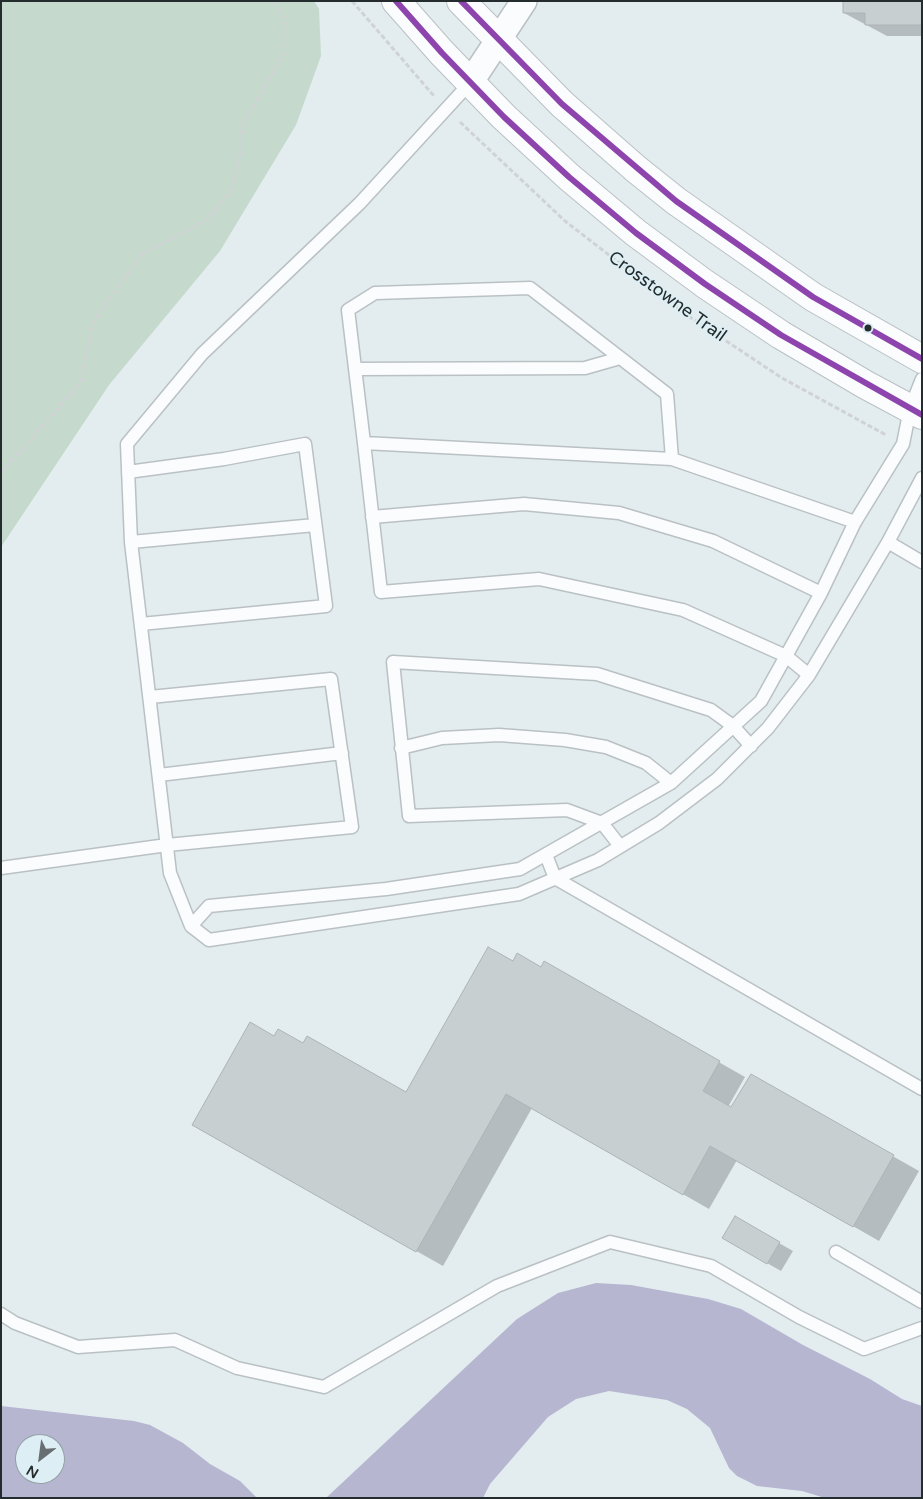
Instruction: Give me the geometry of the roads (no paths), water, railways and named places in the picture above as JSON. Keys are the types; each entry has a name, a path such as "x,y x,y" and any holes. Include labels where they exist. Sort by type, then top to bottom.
{"street":[{"path":"396,1 470,83 569,177 671,259 781,335 916,412"},
{"path":"461,1 596,136 683,206 813,296 922,359"},
{"path":"470,83 524,1"}],"lane":[{"path":"470,83 360,203 202,354 127,444 131,542 170,873 191,926 209,940 519,894 598,860 659,823 718,780 768,728 809,675 888,542 922,478"},
{"path":"672,459 667,394 530,288 375,293 348,310 381,592 539,579 683,610 786,656 809,675"},
{"path":"355,369 585,368 620,358"},
{"path":"191,926 209,906 386,889 520,869 671,783 761,701 821,593 855,522 903,444 916,412 922,379"},
{"path":"364,443 672,459 855,522"},
{"path":"128,472 224,460 304,444 326,606 141,624"},
{"path":"372,517 524,504 619,513 713,541 821,593"},
{"path":"131,542 315,525"},
{"path":"888,542 922,562"},
{"path":"620,846 602,823 567,810 409,816 392,662 597,674 710,710 733,726 751,746"},
{"path":"1,868 167,845 352,827 332,679 150,696"},
{"path":"402,748 442,738 498,735 565,740 606,747 646,763 671,783"},
{"path":"158,775 342,753"},
{"path":"546,855 555,878 922,1089"},
{"path":"1,1314 15,1322 78,1348 176,1340 238,1368 324,1387 497,1286 610,1242 711,1266 864,1350 922,1328"},
{"path":"836,1252 922,1302"}],"water":[{"path":"596,1283 631,1285 708,1299 741,1309 803,1345 870,1379 902,1399 922,1406 922,1498 825,1498 802,1491 757,1486 737,1476 729,1468 710,1428 687,1409 667,1400 609,1391 576,1399 548,1417 490,1484 483,1498 326,1498 517,1319 558,1293"},
{"path":"1,1406 134,1421 150,1425 183,1443 210,1464 240,1481 257,1498 1,1498"}]}
